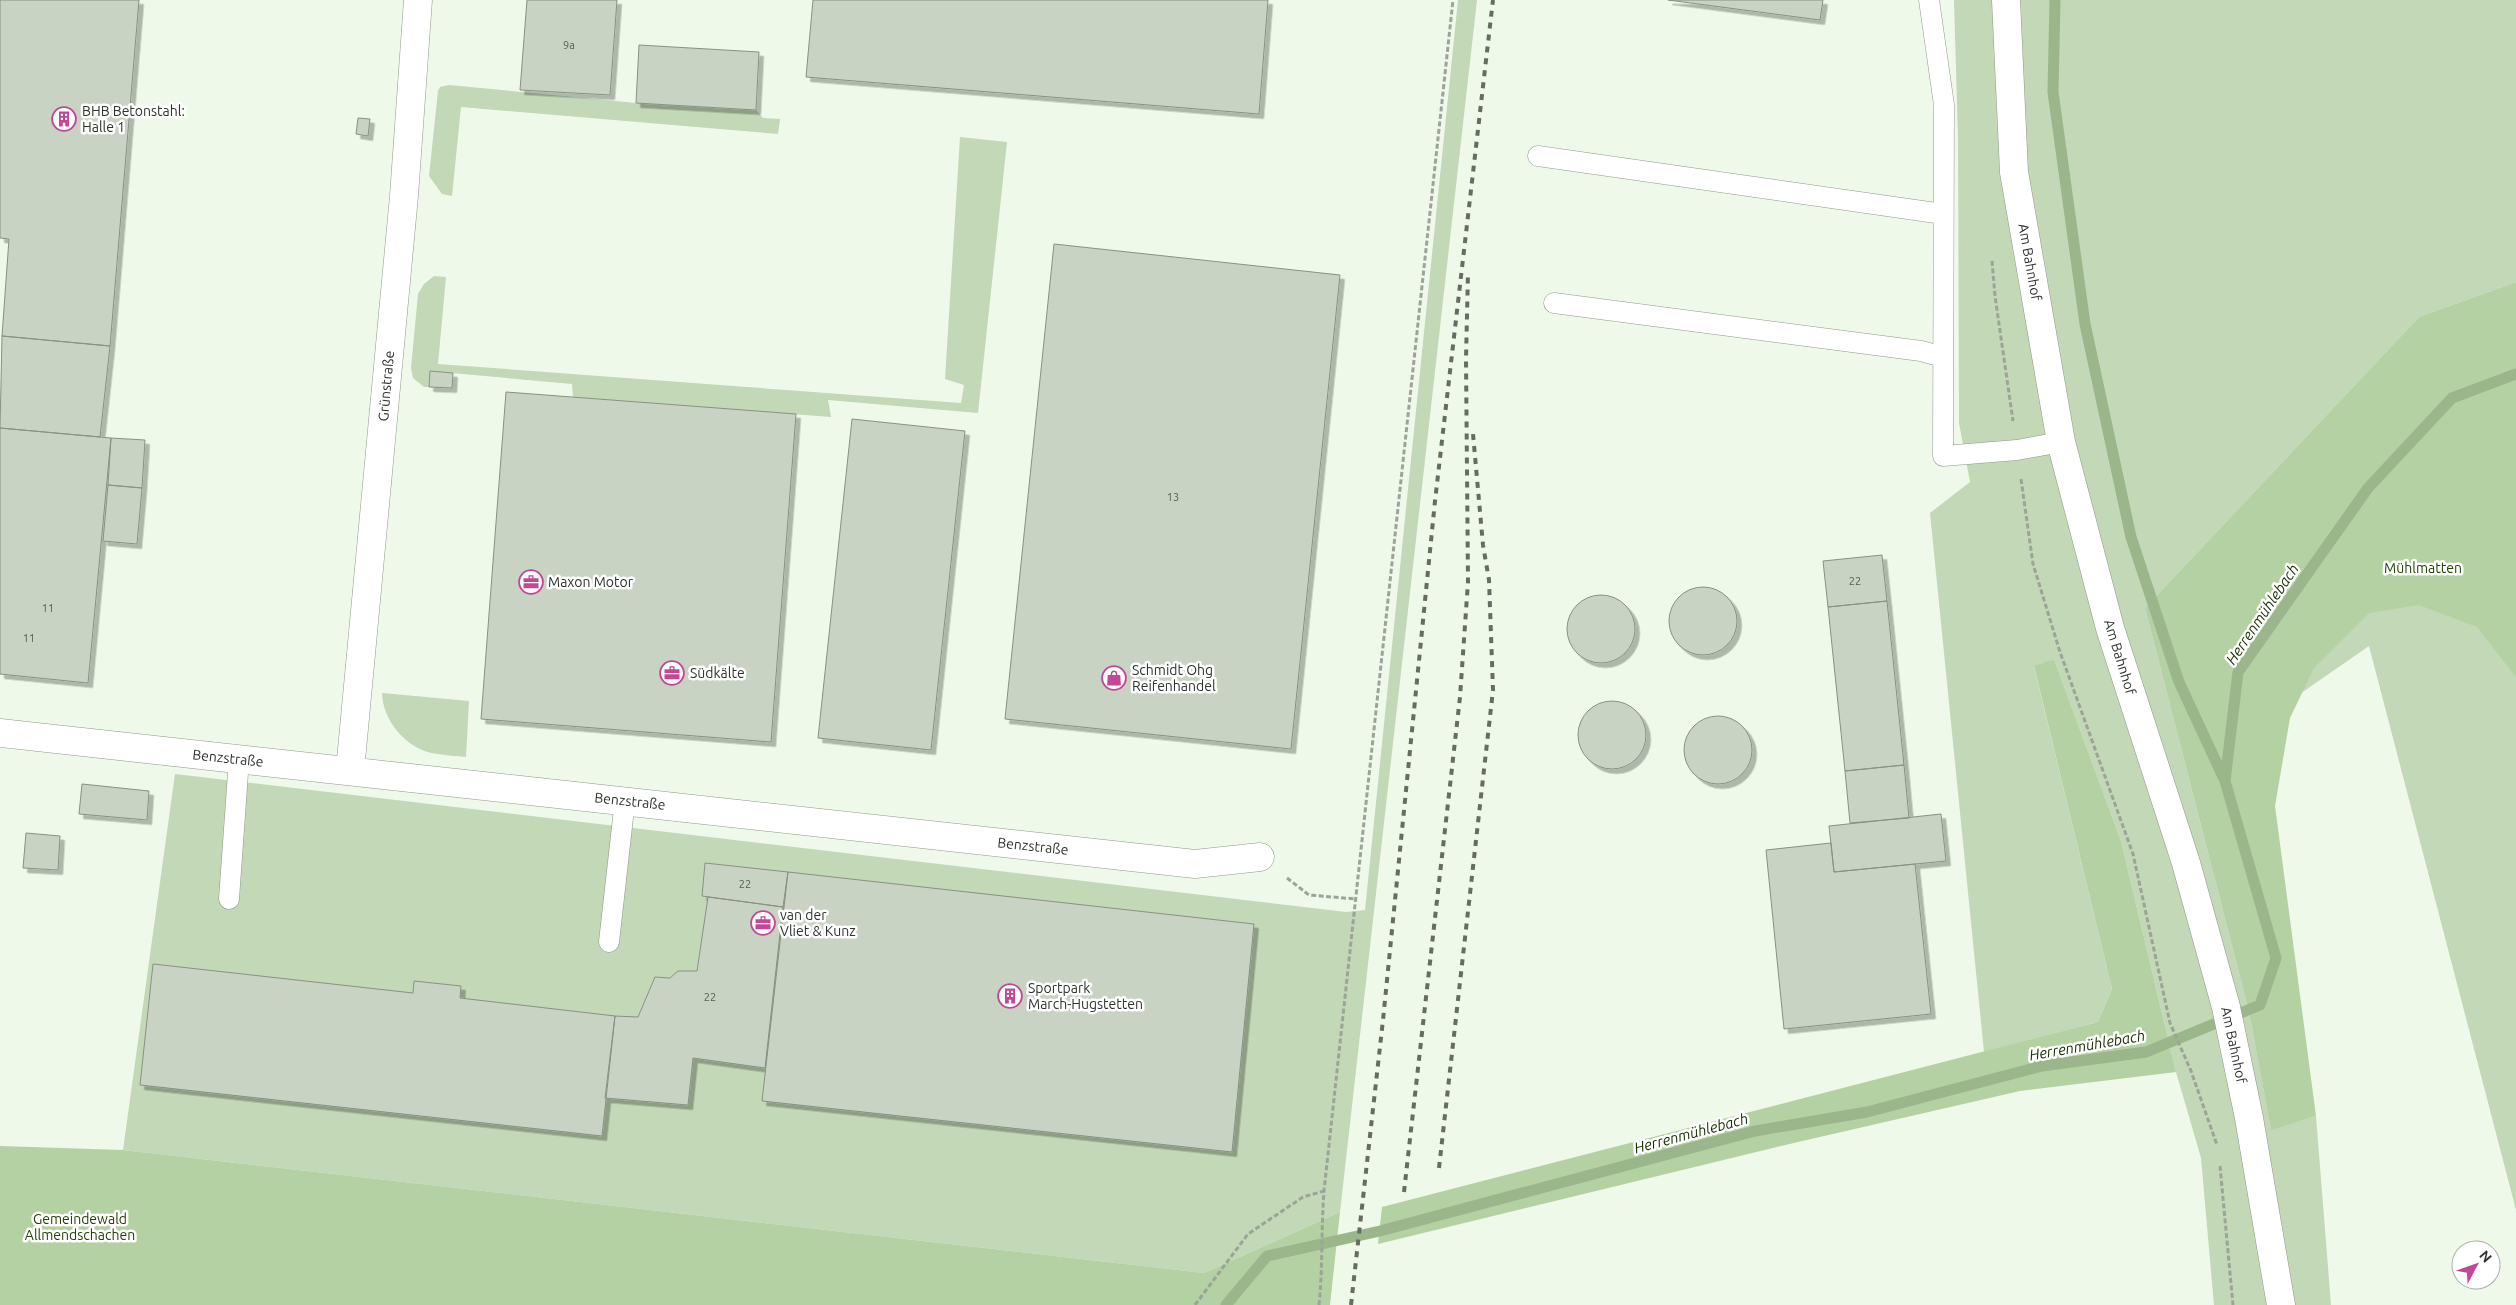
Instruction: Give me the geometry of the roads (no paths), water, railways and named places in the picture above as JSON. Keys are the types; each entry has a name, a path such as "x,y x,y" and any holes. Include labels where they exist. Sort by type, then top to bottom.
{"street":[{"name":"Grünstraße","path":"350,771 404,196 418,0"},
{"name":"Am Bahnhof","path":"2006,0 2014,172 2061,442 2110,628 2186,863 2226,1007 2236,1047 2280,1305"},
{"name":"Benzstraße","path":"0,733 625,800 1195,864 1260,857"}],"lane":[{"path":"1929,0 1944,105 1943,456 2017,450 2061,442"},
{"path":"1538,156 1943,214"},
{"path":"1554,303 1922,351 1943,357"},
{"path":"229,899 239,759"},
{"path":"609,942 625,800"}],"waterway":[{"path":"2055,0 2053,92 2085,324 2131,537 2179,682 2225,781"},
{"name":"Herrenmühlebach","path":"1226,1305 1267,1256 1380,1231 1755,1131 1867,1112 2042,1066 2146,1052 2260,1005 2276,958 2225,781 2238,672 2368,488 2452,398 2516,374"}],"railway":[{"path":"1351,1305 1383,1020 1435,501 1493,0"},
{"path":"1404,1192 1460,697 1468,582 1466,359 1468,272"},
{"path":"1439,1168 1493,690 1489,580 1483,545 1473,434"}],"place":[{"name":"BHB Betonstahl: Halle 1","path":"64,119"},
{"name":"Maxon Motor","path":"531,582"},
{"name":"Südkälte","path":"672,673"},
{"name":"Schmidt Ohg Reifenhandel","path":"1114,678"},
{"name":"van der Vliet & Kunz","path":"763,923"},
{"name":"Sportpark March-Hugstetten","path":"1010,996"}],"park label":[{"name":"Mühlmatten","path":"2423,568"},
{"name":"Gemeindewald Allmendschachen","path":"80,1228"}]}
